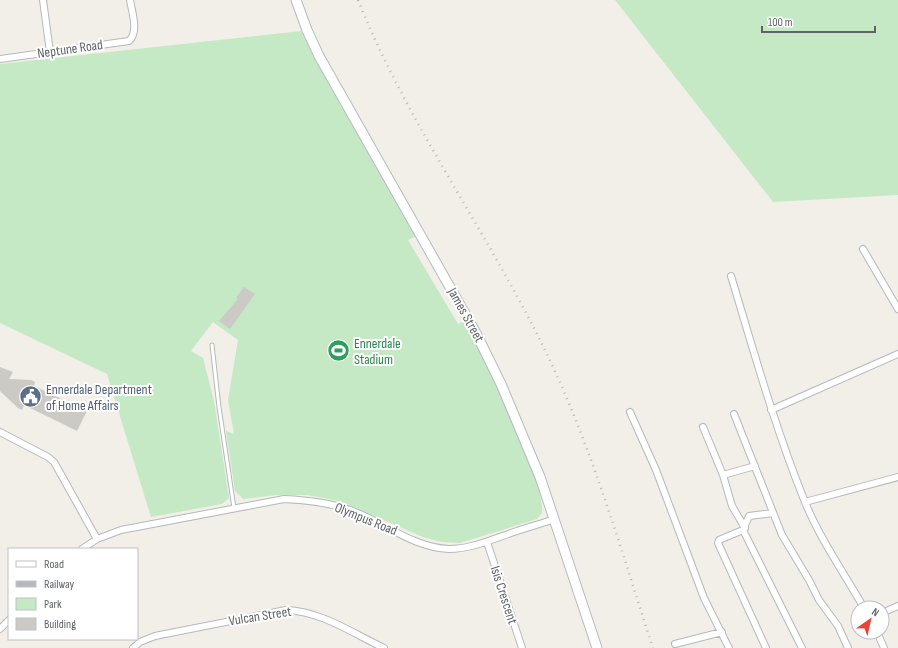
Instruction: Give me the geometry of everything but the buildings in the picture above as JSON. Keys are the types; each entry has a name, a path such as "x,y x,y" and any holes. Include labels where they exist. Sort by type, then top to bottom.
{"street":[{"path":"43,0 50,52"},
{"name":"Neptune Road","path":"0,59 126,42 132,38 134,31 130,0"},
{"name":"James Street","path":"296,0 307,30 320,56 477,335 529,447 555,519 597,648"},
{"path":"863,249 898,309"},
{"path":"731,276 771,410 805,502 822,538 859,600"},
{"path":"771,410 898,354"},
{"path":"630,412 656,470 704,598 729,648"},
{"path":"734,414 773,513 786,541 819,600 838,626 848,648"},
{"path":"703,427 723,475 732,506 802,648"},
{"path":"0,432 48,457 54,462 96,540"},
{"path":"723,475 755,466"},
{"path":"805,502 898,477"},
{"name":"Olympus Road","path":"84,548 96,540 121,530 284,499 317,502 351,510 422,544 435,547 460,548 487,542 555,519"},
{"path":"766,648 718,544 719,540 744,529 749,516 773,513"},
{"name":"Isis Crescent","path":"487,542 522,648"},
{"name":"Vulcan Street","path":"133,648 150,637 286,610 298,610 312,614 384,648"},
{"path":"0,629 8,621"},
{"path":"675,644 722,632"}],"lane":[{"path":"212,345 218,407 234,508"}],"green space":[{"path":"615,0 898,0 898,195 773,202"},
{"path":"301,31 332,90 416,236 408,240 458,324 464,321 491,374 508,410 538,487 542,510 537,519 460,543 442,542 423,537 339,501 307,495 277,495 243,499 235,491 226,431 234,434 228,400 238,340 213,322 191,351 203,358 214,401 229,498 222,504 151,517 107,374 0,323 0,64"}],"railway":[{"path":"358,0 378,45 423,133 521,304 561,384 604,496 653,648"}],"place":[{"name":"Ennerdale Stadium","path":"338,351"},
{"name":"Ennerdale Department of Home Affairs","path":"31,397"}]}
